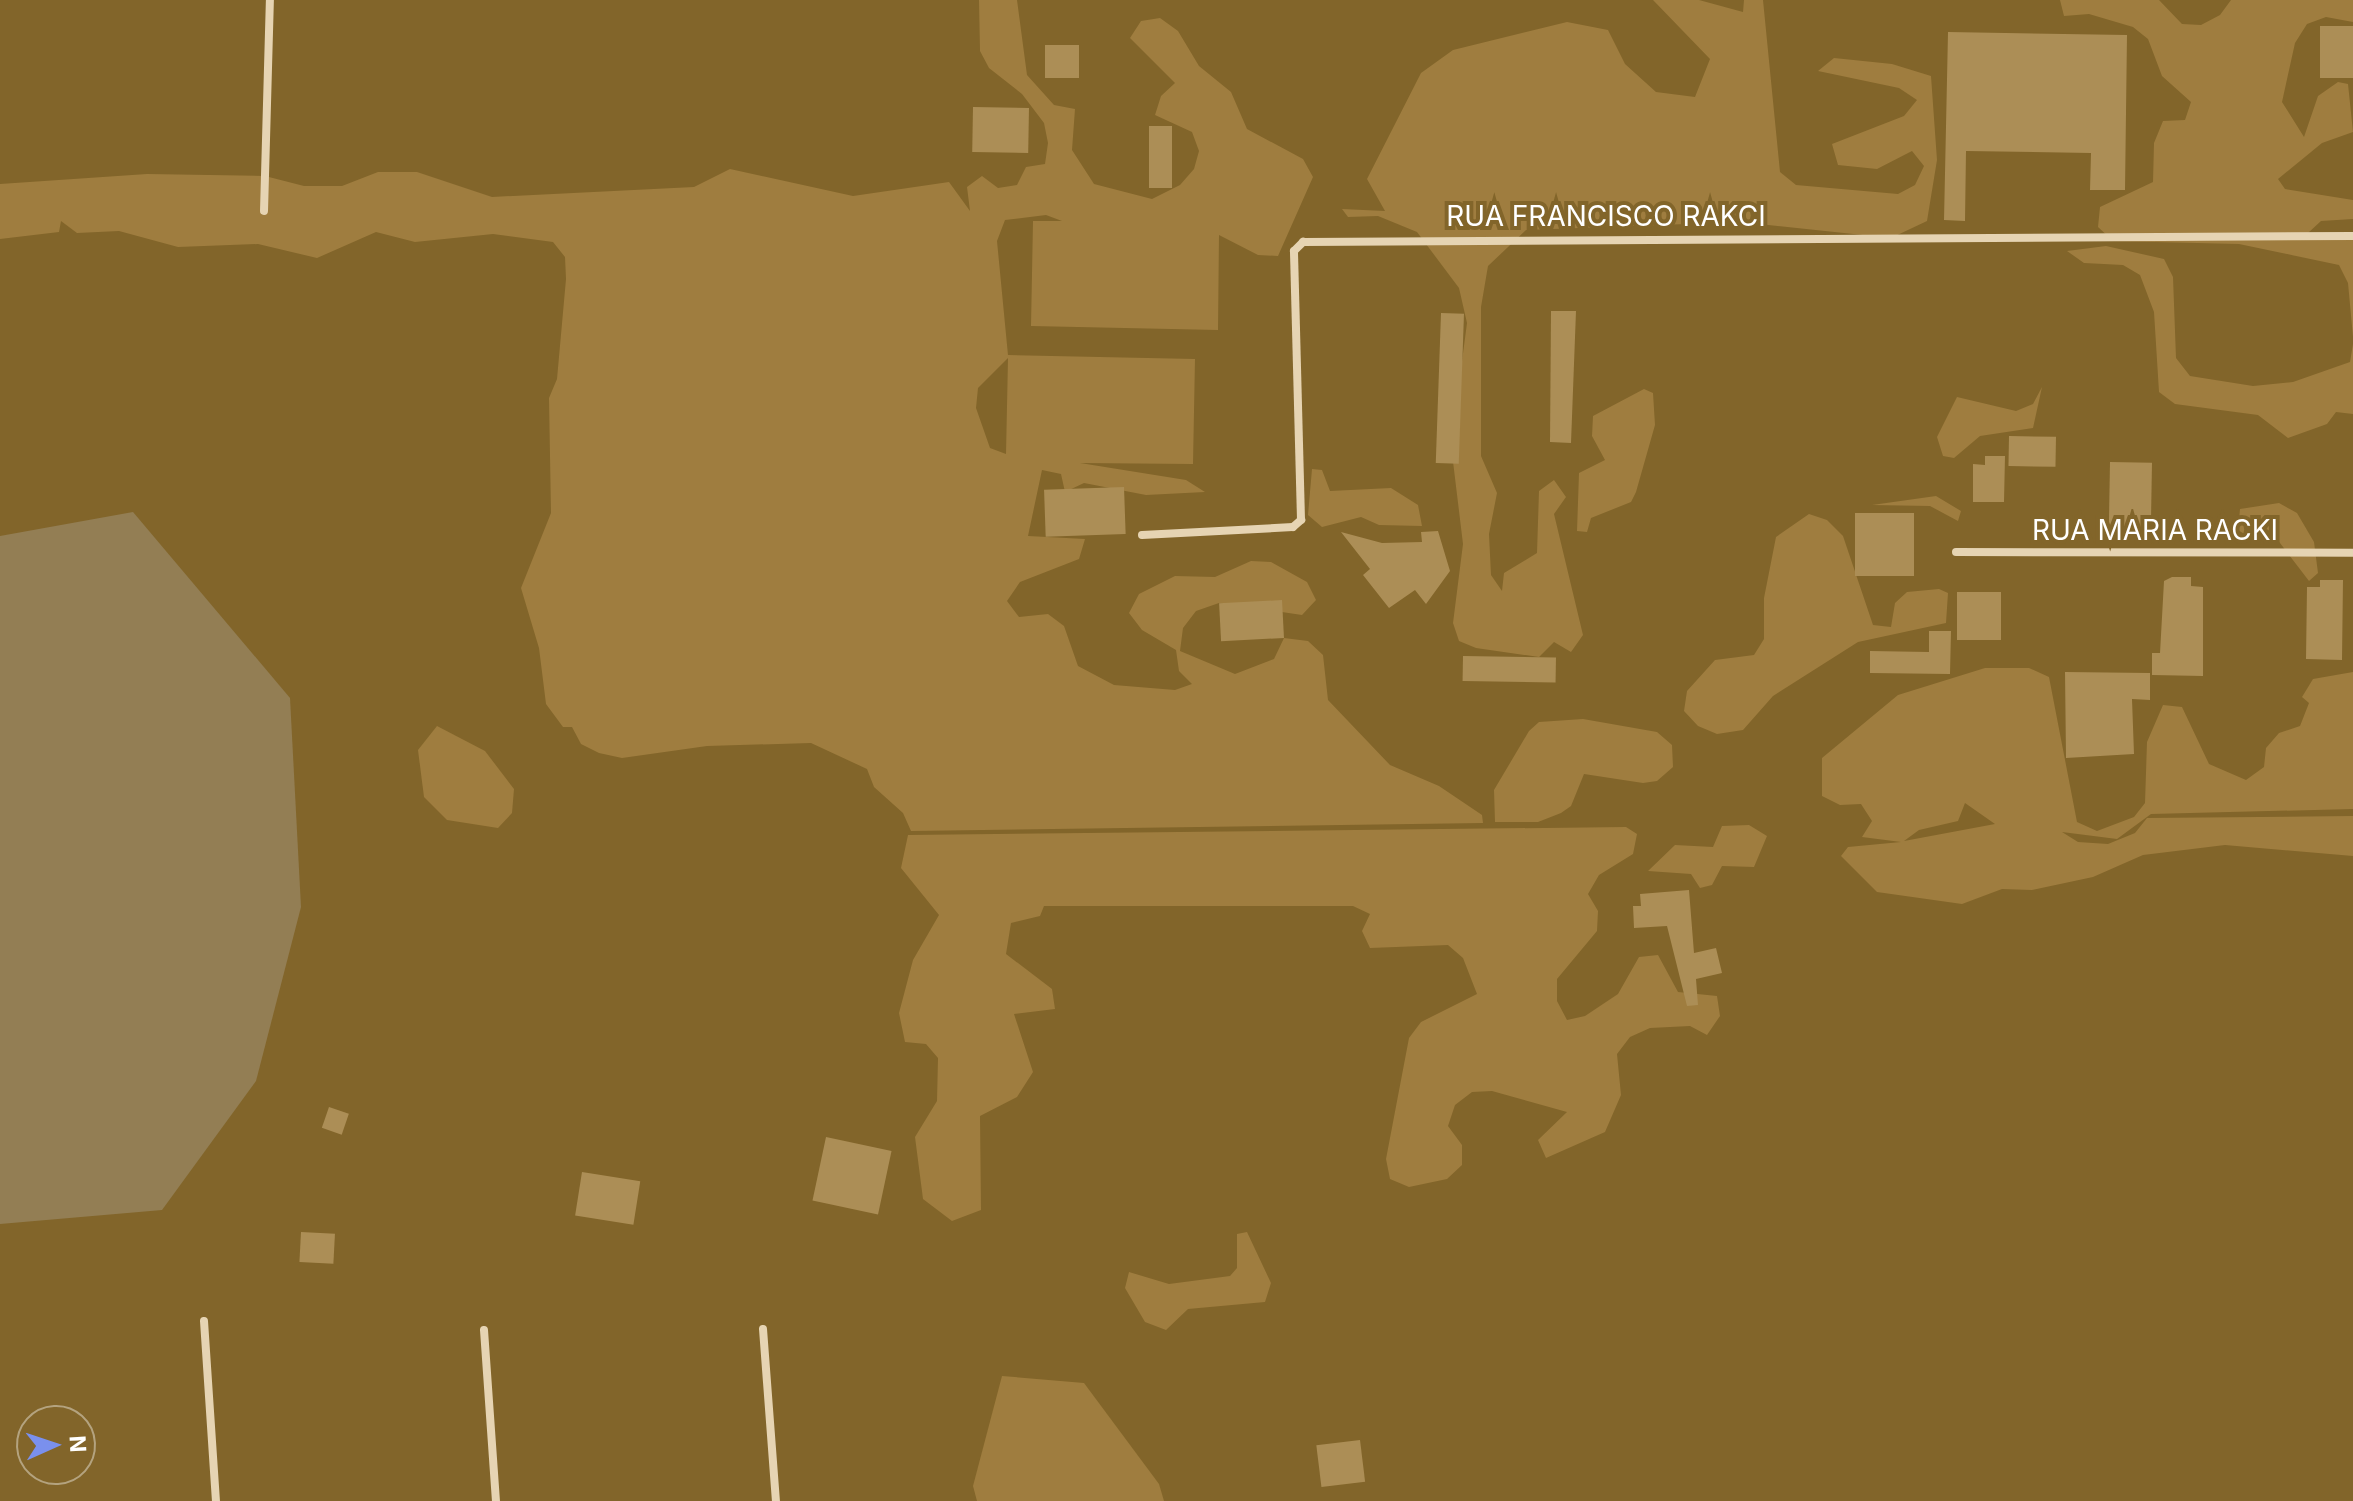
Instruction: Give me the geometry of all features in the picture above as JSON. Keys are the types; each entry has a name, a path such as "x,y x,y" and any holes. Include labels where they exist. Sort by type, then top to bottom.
{"street":[{"path":"264,211 270,0"},
{"name":"RUA FRANCISCO RAKCI","path":"1142,535 1293,527 1301,520 1294,251 1303,242 2353,236"},
{"name":"RUA MARIA RACKI","path":"1956,552 2353,553"},
{"path":"204,1321 216,1501"},
{"path":"763,1329 776,1501"},
{"path":"484,1330 496,1501"}],"shaded area":[{"path":"979,0 1017,0 1027,75 1054,105 1075,109 1072,150 1094,184 1152,199 1180,185 1194,169 1199,151 1192,132 1155,115 1161,96 1175,83 1130,38 1141,21 1160,18 1178,31 1199,66 1231,92 1247,129 1303,159 1313,177 1278,256 1258,255 1219,235 1218,330 1031,326 1033,221 1062,221 1046,215 1005,220 997,241 1008,355 1195,359 1193,464 1080,463 1186,480 1205,492 1146,495 1084,483 1065,492 1061,474 1042,470 1028,536 1085,539 1079,559 1020,582 1007,601 1019,617 1048,614 1064,626 1078,666 1114,685 1175,690 1192,684 1179,671 1176,650 1142,630 1129,613 1139,594 1175,576 1215,577 1251,561 1271,562 1307,582 1316,600 1302,615 1219,603 1196,611 1183,628 1180,651 1235,674 1274,659 1284,638 1308,641 1323,655 1328,700 1390,765 1439,786 1482,815 1483,823 911,831 903,813 874,787 867,769 811,743 707,746 622,758 599,753 581,744 572,727 563,727 546,704 539,648 521,588 551,513 549,398 557,379 566,279 565,257 553,242 493,234 415,242 376,232 317,258 258,244 178,247 119,231 77,233 61,221 59,232 0,239 0,184 147,174 265,176 304,186 342,186 378,172 417,172 492,197 694,187 730,169 853,196 949,182 970,211 967,187 982,176 998,188 1017,185 1026,167 1045,164 1048,143 1044,123 1022,94 989,68 980,51","holes":["1008,358 1006,454 990,448 976,408 978,388"]},
{"path":"1653,0 1699,0 1743,12 1744,0 1763,0 1780,172 1796,185 1898,194 1915,185 1924,166 1912,151 1877,169 1838,165 1832,144 1904,116 1917,100 1899,88 1818,71 1834,58 1892,64 1931,76 1937,160 1927,221 1891,238 1740,222 1526,230 1488,266 1481,307 1481,456 1497,493 1489,534 1491,575 1502,591 1504,573 1537,553 1539,491 1554,480 1566,497 1554,514 1583,635 1571,652 1554,642 1539,657 1476,648 1459,641 1453,623 1463,544 1451,445 1467,323 1459,288 1417,232 1378,216 1348,217 1342,209 1385,211 1367,179 1421,73 1453,50 1567,22 1608,30 1625,64 1656,92 1695,97 1710,59"},
{"path":"2060,0 2159,0 2182,24 2201,25 2220,15 2231,0 2353,0 2353,22 2326,17 2307,24 2295,43 2282,102 2304,137 2318,96 2338,82 2348,84 2353,132 2322,143 2278,179 2285,189 2353,200 2353,219 2321,221 2308,233 2353,237 2353,337 2348,283 2339,265 2239,244 2113,241 2098,227 2100,207 2153,182 2154,143 2163,121 2185,120 2191,102 2162,76 2148,39 2133,27 2089,14 2064,16"},
{"path":"2106,246 2164,259 2173,277 2176,358 2190,376 2253,386 2293,382 2350,362 2353,344 2353,414 2336,412 2327,424 2288,438 2258,415 2175,404 2159,392 2154,312 2140,275 2123,265 2084,263 2067,251"},
{"path":"2042,387 2033,428 1980,436 1954,458 1943,456 1937,437 1957,397 2016,411 2033,404"},
{"path":"1644,389 1653,393 1655,425 1636,492 1631,502 1591,518 1587,532 1577,531 1579,473 1605,460 1592,436 1593,416"},
{"path":"1312,469 1322,470 1330,491 1391,488 1418,505 1422,526 1379,525 1361,517 1322,527 1308,515"},
{"path":"1936,496 1961,511 1958,521 1930,506 1872,505"},
{"path":"2279,503 2297,513 2314,542 2318,573 2309,581 2270,530 2246,535 2238,530 2240,509"},
{"path":"133,512 290,698 301,907 256,1081 162,1210 0,1224 0,536"},
{"path":"1809,514 1827,520 1843,536 1873,625 1891,627 1895,603 1907,592 1939,589 1948,593 1946,623 1858,642 1773,696 1743,730 1717,734 1698,726 1684,711 1687,691 1715,660 1754,655 1764,639 1764,598 1776,537"},
{"path":"1985,668 2029,668 2049,677 2077,822 2097,831 2134,817 2145,803 2147,742 2163,705 2182,707 2209,764 2246,780 2264,767 2266,748 2279,733 2300,726 2309,703 2302,697 2313,679 2353,672 2353,809 2151,814 2117,839 2062,832 2078,842 2108,844 2135,833 2147,818 2353,816 2353,856 2225,845 2143,855 2093,877 2032,890 2002,889 1962,904 1877,892 1841,856 1848,847 1901,842 1862,837 1872,821 1861,804 1840,805 1822,796 1822,758 1898,695","holes":["1965,803 1995,824 1904,841 1919,830 1958,821"]},
{"path":"1583,719 1657,732 1672,745 1673,767 1657,781 1643,783 1584,774 1571,806 1561,813 1538,822 1495,822 1494,790 1529,731 1539,722"},
{"path":"437,726 485,751 514,789 512,813 498,828 447,820 424,797 418,750"},
{"path":"1749,825 1767,836 1754,867 1722,866 1712,885 1700,888 1691,874 1648,871 1675,845 1713,847 1722,826"},
{"path":"1626,827 1637,834 1633,854 1599,875 1588,894 1598,911 1597,931 1557,979 1557,1001 1567,1020 1585,1016 1618,994 1639,957 1658,955 1678,992 1717,996 1720,1016 1707,1035 1690,1026 1650,1028 1630,1037 1617,1054 1621,1095 1605,1132 1546,1158 1538,1140 1567,1112 1492,1091 1472,1092 1455,1105 1448,1126 1462,1145 1462,1165 1447,1179 1409,1187 1390,1179 1386,1159 1409,1038 1421,1022 1477,994 1463,958 1448,945 1370,948 1362,931 1370,914 1353,906 1044,906 1040,916 1011,923 1006,954 1052,989 1055,1009 1014,1014 1033,1072 1017,1097 980,1116 981,1210 952,1221 923,1199 915,1137 937,1101 938,1058 926,1044 905,1042 899,1013 913,960 939,915 901,868 908,835"},
{"path":"1247,1232 1271,1283 1265,1302 1188,1309 1166,1330 1145,1322 1125,1288 1129,1272 1169,1284 1230,1276 1237,1268 1237,1234"},
{"path":"1002,1376 1084,1383 1159,1484 1164,1501 977,1501 973,1486"}],"building":[{"path":"2320,26 2353,26 2353,78 2320,78"},
{"path":"1948,32 2127,35 2125,190 2090,190 2091,153 1966,151 1965,221 1944,220"},
{"path":"1045,45 1079,45 1079,78 1045,78"},
{"path":"973,107 1029,108 1028,153 972,152"},
{"path":"1149,126 1172,126 1172,188 1149,188"},
{"path":"1551,311 1576,311 1571,443 1550,442"},
{"path":"1441,313 1464,314 1459,464 1436,463"},
{"path":"2009,436 2056,437 2055,467 2008,466"},
{"path":"1985,456 2005,456 2004,502 1973,502 1973,464 1985,465"},
{"path":"2110,462 2152,463 2151,530 2109,529"},
{"path":"1124,487 1126,534 1046,537 1044,490"},
{"path":"1855,513 1914,513 1914,576 1855,576"},
{"path":"1438,531 1450,571 1426,604 1415,590 1389,608 1363,575 1370,569 1341,532 1382,543 1422,542 1421,532"},
{"path":"2172,577 2191,577 2191,586 2203,587 2203,676 2152,675 2152,653 2160,653 2164,581"},
{"path":"2320,580 2343,580 2342,660 2306,659 2307,587 2320,587"},
{"path":"1957,592 2001,592 2001,640 1957,640"},
{"path":"1282,600 1284,638 1221,641 1219,603"},
{"path":"1929,631 1951,631 1950,674 1870,673 1870,651 1929,652"},
{"path":"1463,656 1556,658 1556,683 1463,681"},
{"path":"2065,672 2150,673 2150,700 2132,699 2134,754 2066,758"},
{"path":"1689,890 1694,953 1716,948 1722,973 1696,979 1698,1005 1687,1006 1667,926 1634,928 1633,906 1641,906 1640,894"},
{"path":"329,1107 349,1114 342,1135 322,1128"},
{"path":"826,1137 892,1151 878,1215 812,1201"},
{"path":"582,1172 640,1181 633,1225 575,1215"},
{"path":"301,1232 335,1234 333,1264 299,1262"},
{"path":"1360,1440 1365,1482 1321,1487 1316,1445"}]}
